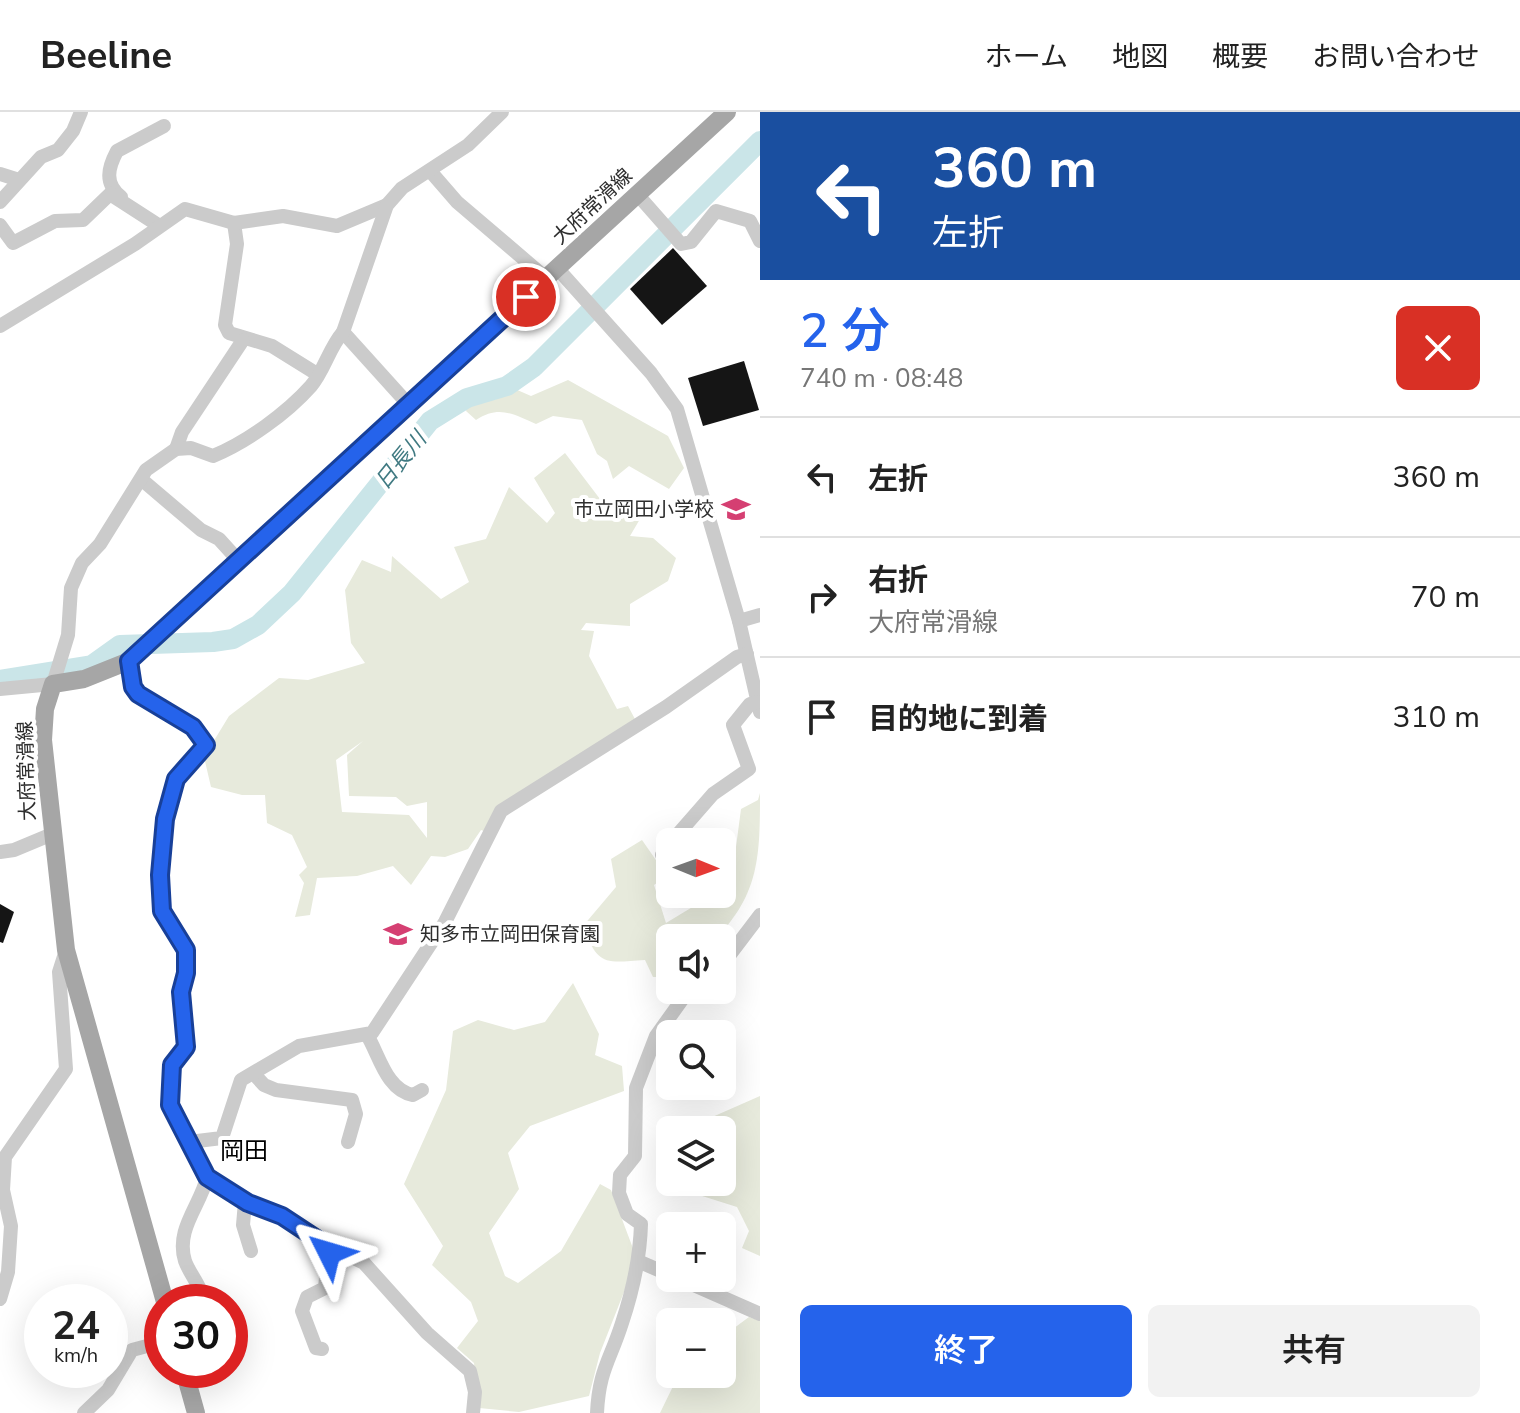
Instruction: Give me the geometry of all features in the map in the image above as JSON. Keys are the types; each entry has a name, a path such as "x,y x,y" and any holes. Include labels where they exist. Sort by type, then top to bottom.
{"main road":[{"name":"大府常滑線","path":"160,1284 66,950 50,835 43,740 45,709 55,675 93,676 140,650 727,112"},
{"path":"189,1388 196,1413"}],"street":[{"path":"0,202 41,157 58,150 73,131 81,112"},
{"path":"0,689 55,675 68,635 71,588 82,563 100,544 146,470 176,449 191,448 213,456 227,450 282,412 313,384 329,348 343,332 387,205 402,188 431,172 468,145 502,112"},
{"path":"158,225 114,191 109,177 117,151 164,126"},
{"path":"431,172 457,202 592,307 651,373 677,409 739,621 759,707"},
{"path":"0,174 19,180"},
{"path":"0,225 13,243 55,221 83,220 107,194 124,200"},
{"path":"637,194 681,244 691,242 716,211 750,221 760,241"},
{"path":"0,326 135,244 185,209 234,223 283,216 337,226 387,205"},
{"path":"234,223 237,244 225,325 229,333 243,340 272,346 317,374"},
{"path":"343,332 408,404"},
{"path":"176,449 182,432 243,340"},
{"path":"141,479 201,530 219,539 238,560"},
{"path":"739,621 760,615"},
{"path":"140,650 133,687 138,694 193,727 206,745 176,779 165,819 160,875 162,911 186,950 186,973 181,992 186,1047 172,1065 170,1105 207,1177 245,1202 282,1216 329,1247 364,1263 427,1333 464,1364 474,1382 473,1413"},
{"path":"189,1142 222,1138 241,1080 299,1046 367,1035 380,1023 445,922 501,811 666,707 737,657 747,654"},
{"path":"683,828 713,794 749,769 733,725 750,704 759,707"},
{"path":"2,855 50,835"},
{"path":"736,947 760,915"},
{"path":"0,1299 8,1272 11,1226 2,1179 5,1157 66,1069 59,972 66,950"},
{"path":"597,1413 602,1370 621,1327 640,1262 641,1224 620,1203 619,1178 635,1156 636,1088 656,1036 679,1004"},
{"path":"367,1035 379,1063 395,1083 407,1094 413,1095 422,1090"},
{"path":"254,1074 258,1081 276,1090 352,1100 356,1114 348,1142"},
{"path":"196,1284 184,1252 188,1215 203,1196 207,1177"},
{"path":"245,1202 243,1225 251,1251"},
{"path":"322,1349 316,1348 302,1311 307,1297 325,1288 329,1247"},
{"path":"640,1262 656,1269"},
{"path":"710,1292 760,1314"},
{"path":"84,1413 108,1390 132,1350 144,1347"}],"shaded area":[{"path":"568,380 668,436 684,468 669,489 629,466 613,479 607,461 597,454 582,420 553,416 536,424 513,414 499,412 476,420 466,411 469,400 485,396 494,400 515,389 531,396"},
{"path":"565,453 600,499 640,519 630,536 653,538 676,558 668,581 630,604 630,626 586,623 581,630 594,631 589,656 617,709 628,706 636,721 484,831 481,830 468,849 445,857 431,856 411,885 393,866 357,876 317,878 310,915 295,917 304,883 299,875 307,867 292,835 267,823 265,795 242,795 211,787 204,757 229,716 279,678 308,680 365,663 351,643 345,590 362,560 391,572 392,556 441,599 469,582 454,547 486,539 509,487 547,523 555,513 534,478","holes":["363,741 347,755 349,796 396,797 407,806 427,802 427,838 409,815 342,812 336,760"]},
{"path":"760,793 758,854 754,872 749,889 729,924 656,924 656,977 653,977 645,960 620,962 598,955 583,926 616,887 611,859 642,840 656,860 656,908 661,908 666,923 691,908 736,908 736,847 741,809 758,800"},
{"path":"573,983 599,1034 595,1055 622,1066 624,1091 530,1126 508,1153 519,1189 489,1233 505,1276 518,1283 561,1251 600,1184 611,1190 637,1259 600,1353 589,1396 519,1412 479,1408 474,1363 457,1348 478,1321 471,1302 432,1265 443,1246 404,1184 446,1090 453,1031 478,1020 514,1030 545,1022"},
{"path":"760,1096 760,1256 742,1248 749,1231 737,1207 702,1196 736,1196 736,1116 715,1116"},
{"path":"749,1317 760,1321 760,1413 660,1413 672,1388 736,1388 736,1327"}],"building":[{"path":"673,248 707,286 662,325 630,289"},
{"path":"744,361 759,410 703,426 688,378"},
{"path":"0,904 14,912 3,943 0,942"}],"waterway":[{"name":"日長川","path":"0,680 92,665 120,645 213,642 233,639 258,625 292,593 430,421 467,398 507,386 534,367 760,141"}],"place":[{"name":"市立岡田小学校","path":"736,509"},
{"name":"知多市立岡田保育園","path":"398,934"}],"district":[{"name":"岡田","path":"244,1151"}],"route":[{"path":"329,1253 329,1247 282,1216 248,1203 207,1177 170,1105 172,1065 180,1058 187,1040 181,992 187,960 182,938 168,925 162,911 160,875 165,819 176,779 205,750 206,745 193,727 138,694 133,687 129,661 526,297"}]}
